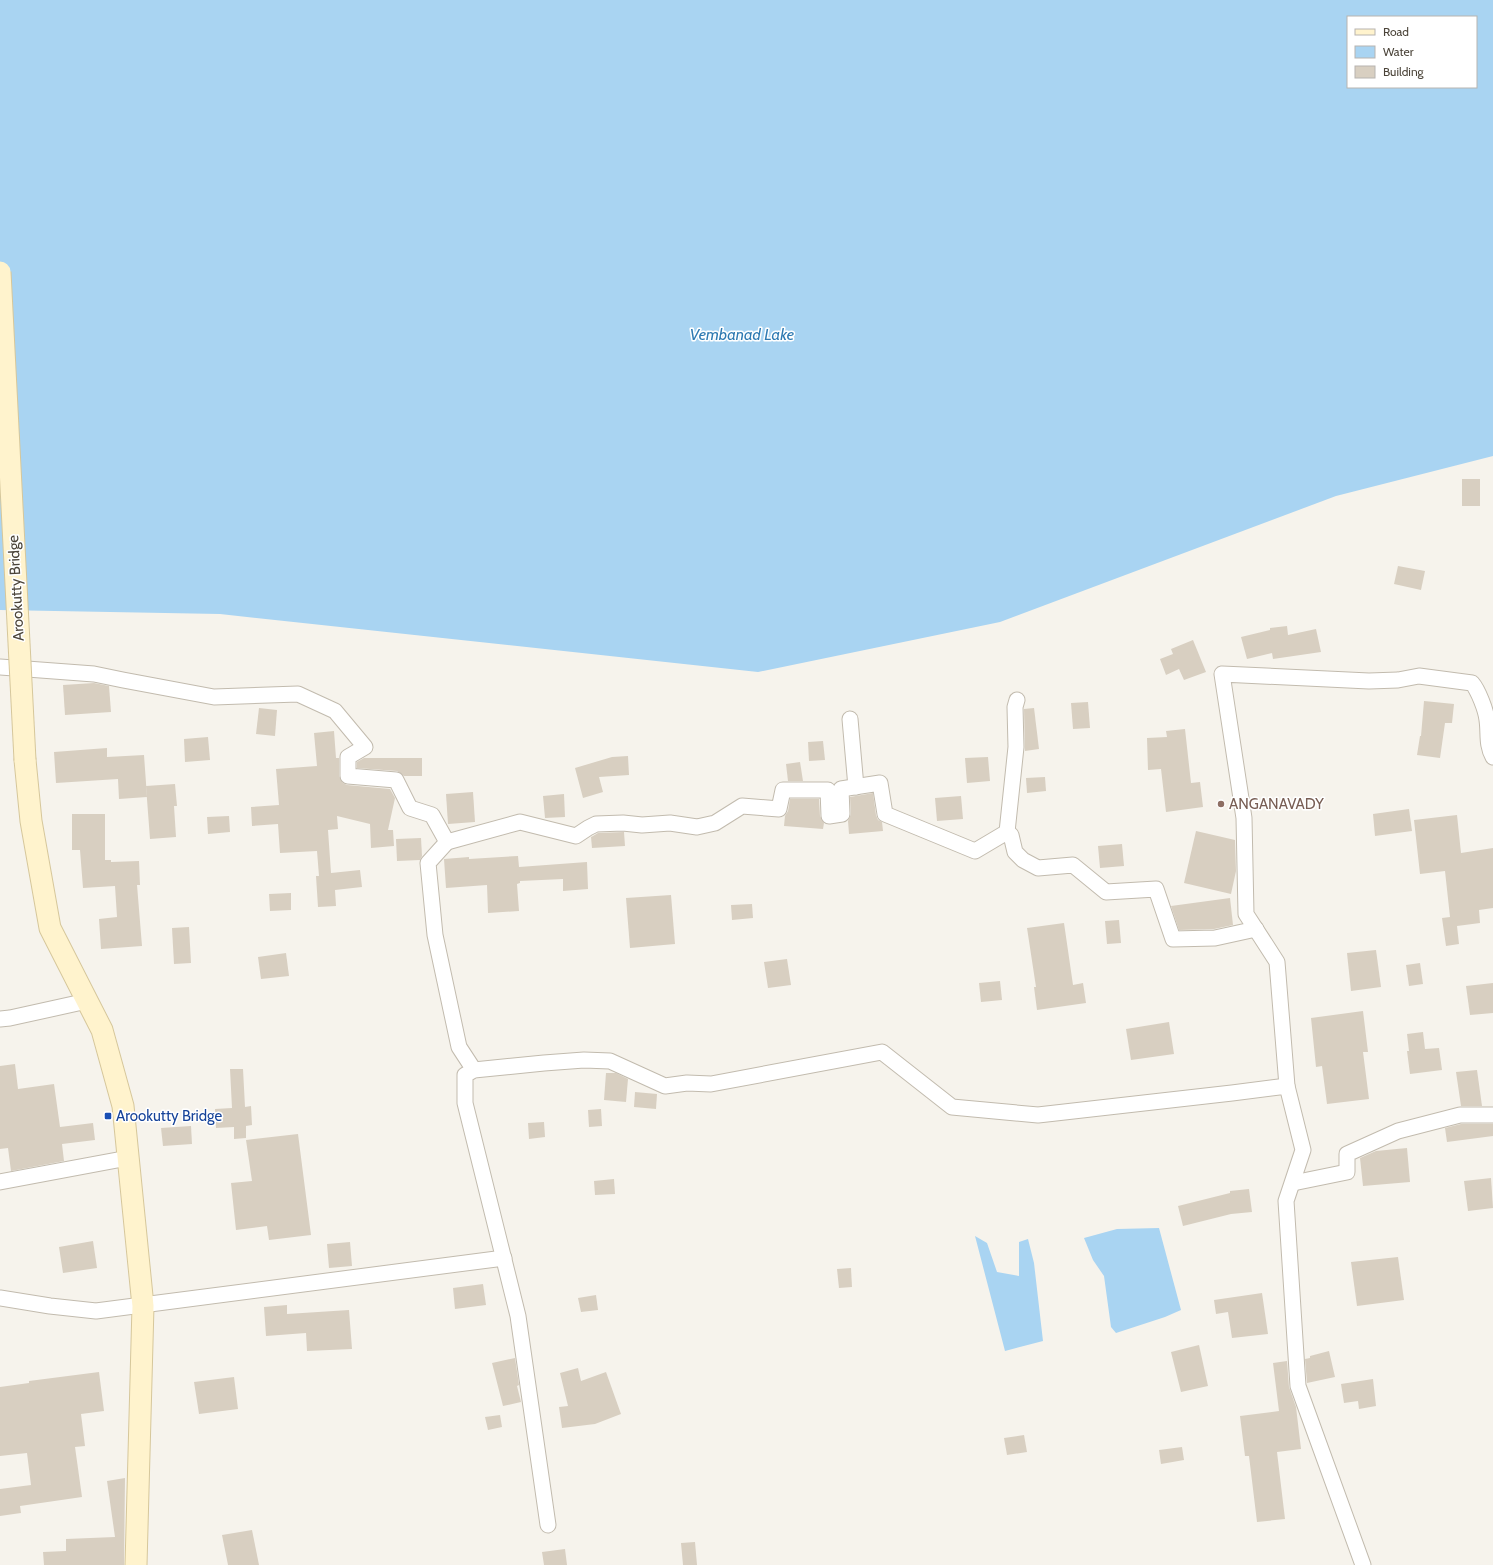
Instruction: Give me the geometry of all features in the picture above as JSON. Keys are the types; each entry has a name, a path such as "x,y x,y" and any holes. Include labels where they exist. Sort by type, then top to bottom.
{"main road":[{"name":"Arookutty Bridge","path":"0,272 25,760 31,821 50,928 102,1030 123,1106 143,1306 136,1565"}],"street":[{"path":"0,667 94,674 214,697 298,694 335,711 365,747 348,756 348,776 396,780 410,808 432,815 447,842"},
{"path":"1363,1565 1298,1386 1286,1201 1303,1150 1287,1086 1277,962 1246,914 1244,818 1222,674 1369,681 1398,680 1419,676 1472,683 1476,688 1487,719 1488,746 1493,757"},
{"path":"1007,832 1016,747 1015,707 1017,700"},
{"path":"850,719 856,787"},
{"path":"474,1070 460,1047 435,935 428,863 447,842 520,822 576,836 596,824 623,823 642,825 670,823 697,827 715,823 742,806 779,809 783,790 828,790 829,816 842,814 841,789 880,783 885,814 975,851 1007,832"},
{"path":"1007,832 1011,835 1015,852 1023,860 1038,868 1073,865 1106,892 1156,889 1173,939 1215,938 1256,929"},
{"path":"0,1019 87,1001"},
{"path":"548,1525 518,1316 465,1103 465,1075 474,1070 584,1060 610,1061 665,1086 687,1083 711,1084 882,1052 952,1107 1038,1115 1287,1086"},
{"path":"1292,1183 1347,1172 1347,1154 1398,1131 1460,1115 1493,1115"},
{"path":"0,1182 128,1158"},
{"path":"0,1298 50,1306 96,1311 504,1258"}],"water":[{"name":"Vembanad Lake","path":"0,0 1493,0 1493,456 1336,496 1000,622 758,672 220,614 0,610"},
{"path":"1159,1228 1181,1310 1165,1317 1116,1333 1111,1327 1104,1276 1093,1260 1084,1238 1117,1229"},
{"path":"975,1236 987,1243 997,1272 1019,1276 1019,1242 1028,1239 1034,1263 1043,1341 1005,1351"}],"building":[{"path":"1462,479 1480,479 1480,506 1462,506"},
{"path":"1398,566 1425,571 1421,590 1394,584"},
{"path":"1287,626 1288,635 1316,629 1321,652 1273,659 1272,653 1247,659 1241,637 1270,630 1270,628"},
{"path":"1193,640 1206,672 1184,680 1179,669 1166,675 1160,659 1173,654 1171,649"},
{"path":"94,683 109,686 111,712 65,715 63,685"},
{"path":"1424,701 1454,704 1452,723 1445,723 1440,758 1417,755 1421,736"},
{"path":"1088,702 1090,728 1073,729 1071,703"},
{"path":"259,708 277,710 275,736 256,734"},
{"path":"1034,708 1039,749 1025,751 1024,709"},
{"path":"1185,729 1191,783 1200,782 1203,807 1166,812 1161,769 1148,770 1147,738 1167,737 1166,731"},
{"path":"334,731 336,758 339,758 339,776 343,783 347,785 390,789 395,798 388,830 393,830 394,846 371,848 370,824 337,816 338,829 328,830 331,873 360,870 362,887 335,890 336,906 318,907 316,876 319,876 317,851 280,853 278,824 252,826 251,807 279,805 276,769 317,766 314,733"},
{"path":"208,737 210,760 185,762 184,739"},
{"path":"823,741 825,760 809,761 808,742"},
{"path":"107,748 107,757 144,755 147,797 119,799 118,779 56,783 54,752"},
{"path":"628,756 629,775 599,777 603,792 583,798 575,768 612,757"},
{"path":"988,757 990,781 967,783 965,758"},
{"path":"364,758 422,758 422,776 404,776 397,771 357,768 357,762"},
{"path":"800,762 803,781 788,781 786,764"},
{"path":"1045,777 1046,791 1027,793 1026,778"},
{"path":"175,784 177,806 174,806 176,837 150,839 146,786"},
{"path":"473,792 475,822 448,824 446,794"},
{"path":"873,793 876,815 878,820 882,822 883,831 849,834 848,821 851,814 850,797"},
{"path":"564,794 565,817 545,818 543,796"},
{"path":"961,796 963,819 937,821 935,798"},
{"path":"790,799 819,799 820,816 824,823 823,829 784,826"},
{"path":"1409,809 1412,831 1375,836 1373,814"},
{"path":"72,814 105,814 105,860 111,860 111,862 139,861 140,885 137,885 142,946 101,949 99,919 117,917 115,886 83,888 80,850 72,850"},
{"path":"1457,815 1461,853 1493,848 1493,908 1479,910 1480,923 1457,926 1459,944 1446,946 1442,918 1450,917 1445,871 1420,874 1414,820"},
{"path":"229,816 230,832 208,834 207,817"},
{"path":"1196,831 1235,840 1236,871 1231,894 1184,883"},
{"path":"624,832 625,846 592,848 591,837 598,833"},
{"path":"421,838 422,856 420,860 397,861 396,839"},
{"path":"1122,844 1124,866 1100,868 1098,846"},
{"path":"518,856 519,867 587,862 588,889 563,891 563,879 520,881 520,883 517,884 519,911 488,913 487,885 446,888 444,859"},
{"path":"291,893 291,910 270,911 269,894"},
{"path":"671,895 675,944 630,948 626,898"},
{"path":"1230,898 1233,925 1214,929 1179,930 1171,906"},
{"path":"752,904 753,918 732,920 731,905"},
{"path":"1119,920 1121,943 1107,944 1105,921"},
{"path":"1064,923 1073,985 1083,983 1086,1003 1037,1010 1034,987 1036,987 1027,928"},
{"path":"189,927 191,963 174,964 172,928"},
{"path":"1376,950 1381,987 1351,991 1347,953"},
{"path":"286,953 289,976 261,979 258,957"},
{"path":"787,959 791,985 768,988 764,962"},
{"path":"1420,963 1423,984 1409,986 1406,965"},
{"path":"1000,981 1002,1000 981,1002 979,983"},
{"path":"1493,983 1493,1013 1470,1015 1466,986"},
{"path":"1363,1011 1368,1052 1363,1052 1369,1099 1327,1104 1322,1066 1316,1067 1311,1018"},
{"path":"1169,1022 1174,1054 1131,1060 1126,1029"},
{"path":"1423,1032 1425,1049 1439,1048 1442,1070 1410,1074 1407,1051 1409,1051 1407,1034"},
{"path":"15,1064 18,1089 54,1084 60,1127 93,1123 95,1140 62,1144 64,1161 11,1171 8,1148 0,1149 0,1066"},
{"path":"230,1069 243,1069 245,1107 251,1106 252,1125 246,1126 246,1138 234,1139 234,1127 216,1128 215,1109 232,1108"},
{"path":"1477,1070 1482,1106 1461,1106 1456,1072"},
{"path":"606,1073 616,1073 628,1079 626,1102 604,1100"},
{"path":"635,1092 657,1094 656,1109 634,1107"},
{"path":"601,1109 602,1126 589,1127 588,1110"},
{"path":"544,1122 545,1137 529,1139 528,1123"},
{"path":"1461,1124 1493,1124 1493,1136 1447,1142 1445,1128"},
{"path":"191,1126 192,1144 163,1146 161,1128"},
{"path":"298,1134 311,1235 269,1240 267,1226 236,1230 231,1183 252,1181 246,1140"},
{"path":"1407,1148 1410,1182 1363,1186 1360,1158 1376,1151"},
{"path":"1491,1178 1493,1208 1468,1211 1464,1181"},
{"path":"614,1179 615,1194 595,1195 594,1181"},
{"path":"1249,1189 1252,1212 1231,1214 1183,1226 1178,1206 1230,1193 1230,1191"},
{"path":"93,1241 97,1268 63,1273 59,1247"},
{"path":"350,1242 352,1266 329,1268 327,1244"},
{"path":"1398,1257 1404,1300 1357,1306 1351,1262"},
{"path":"851,1268 852,1287 839,1288 837,1269"},
{"path":"483,1284 486,1305 455,1309 453,1288"},
{"path":"1262,1293 1268,1334 1232,1338 1228,1312 1216,1314 1214,1300"},
{"path":"596,1295 598,1310 581,1312 578,1298"},
{"path":"287,1305 287,1314 349,1310 352,1349 307,1351 306,1333 266,1336 264,1307"},
{"path":"1199,1345 1208,1386 1181,1392 1171,1352"},
{"path":"1329,1351 1335,1377 1307,1383 1305,1359 1310,1358 1310,1356"},
{"path":"515,1358 519,1385 517,1386 521,1402 503,1406 492,1363"},
{"path":"1287,1361 1289,1387 1296,1407 1301,1449 1277,1452 1285,1519 1257,1522 1249,1456 1245,1456 1240,1416 1279,1411 1273,1363"},
{"path":"578,1368 581,1381 606,1372 621,1414 595,1424 562,1428 559,1407 568,1406 560,1373"},
{"path":"99,1372 104,1411 81,1414 85,1446 75,1447 82,1497 20,1506 21,1513 0,1516 0,1489 31,1485 27,1453 0,1456 0,1387 29,1383 29,1381"},
{"path":"234,1377 238,1409 199,1414 194,1382"},
{"path":"1373,1379 1376,1406 1359,1409 1358,1401 1344,1403 1341,1384"},
{"path":"500,1415 502,1427 488,1430 485,1417"},
{"path":"1024,1435 1027,1452 1007,1455 1004,1438"},
{"path":"1182,1447 1184,1460 1161,1464 1159,1450"},
{"path":"125,1478 124,1565 44,1565 43,1552 66,1551 66,1539 115,1537 107,1481"},
{"path":"252,1530 259,1565 228,1565 222,1535"},
{"path":"695,1542 697,1565 683,1565 681,1543"},
{"path":"565,1549 567,1565 544,1565 542,1552"}],"place":[{"name":"ANGANAVADY","path":"1221,804"},
{"name":"Arookutty Bridge","path":"108,1116"}]}
